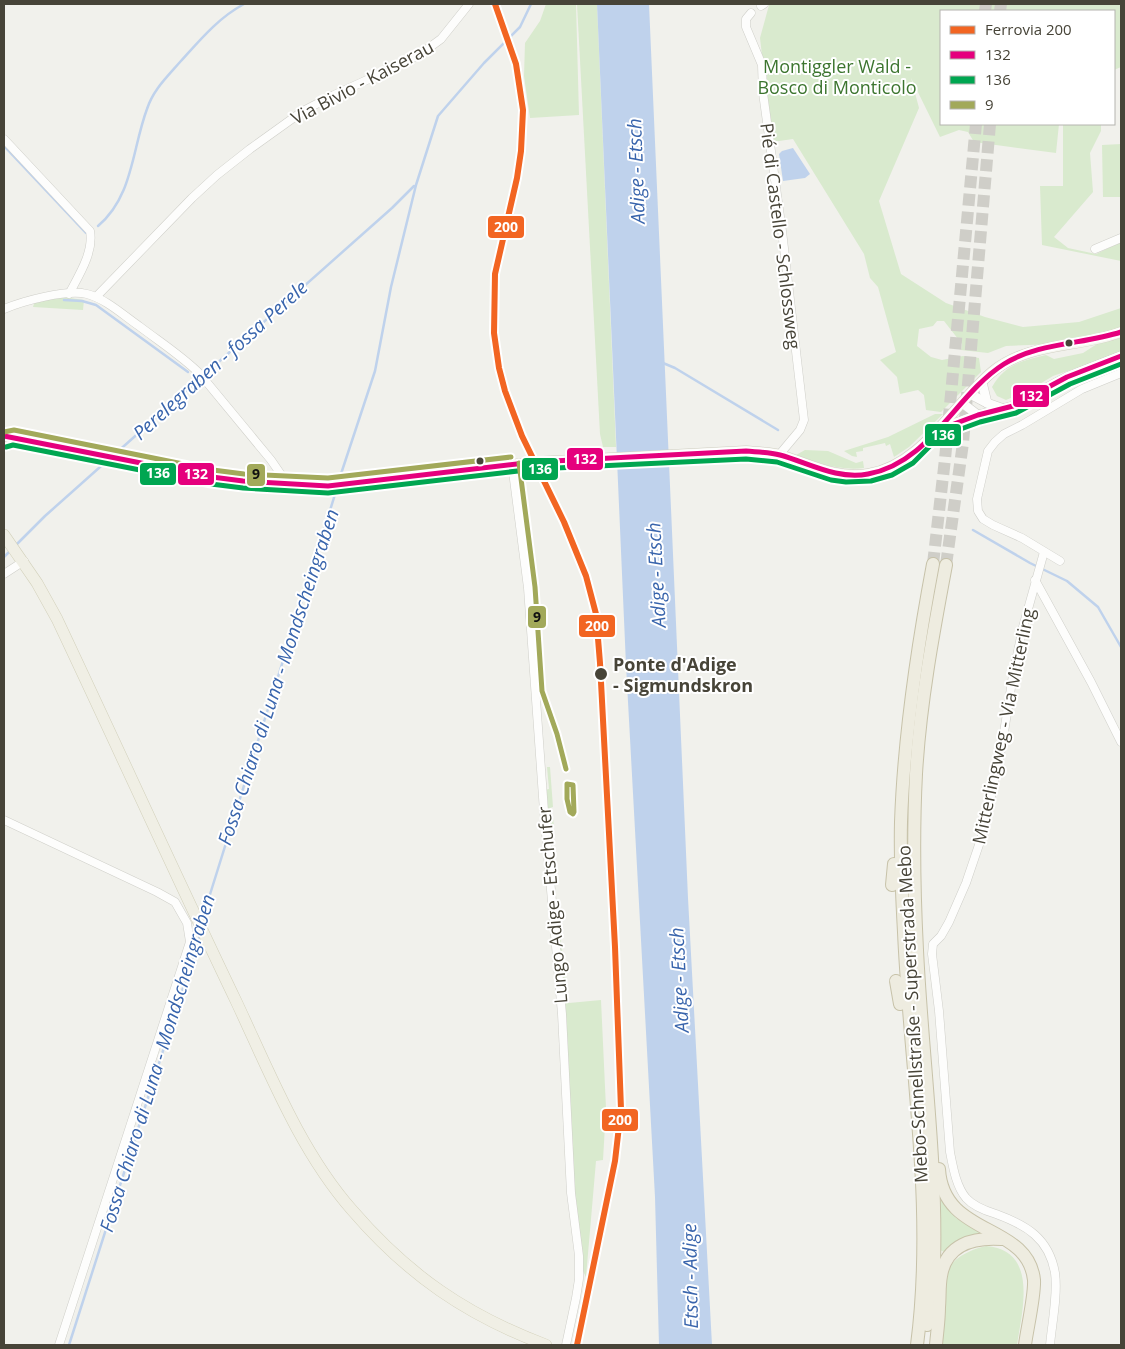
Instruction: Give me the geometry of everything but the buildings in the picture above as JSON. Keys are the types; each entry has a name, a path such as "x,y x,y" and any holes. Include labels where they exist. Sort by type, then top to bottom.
{"highway":[{"name":"Mebo-Schnellstraße - Superstrada Mebo","path":"917,1345 923,1246 921,1162 906,977 901,824 904,771 920,634 932,564"},
{"name":"Mebo-Schnellstraße - Superstrada Mebo","path":"924,1345 934,1266 934,1221 928,1096 917,952 914,864 916,773 922,712 946,566"},
{"path":"892,885 894,868 894,791 904,771"},
{"path":"919,968 925,988 940,1182 946,1196 964,1216 977,1225 1016,1245 1028,1262 1034,1280 1025,1345"},
{"path":"896,981 900,996 906,1084 917,1112"},
{"path":"936,1345 941,1276 944,1263 950,1254 966,1242 992,1238 1006,1239"}],"main road":[{"path":"7,438 102,454 212,477 243,481 328,486 512,464 746,451 779,455 832,473 846,475 869,474 890,468 905,459 1000,366 1030,353 1121,332"},
{"path":"5,537 20,557 57,619 208,944 289,1111 332,1185 350,1208 391,1252 429,1284 484,1318 512,1332 546,1345"}],"street":[{"name":"Via Bivio - Kaiserau","path":"96,298 192,198 217,175 304,111 334,95 404,64 426,50 441,39 469,4"},
{"name":"Pié di Castello - Schlossweg","path":"751,13 746,19 746,27 762,66 763,93 782,231 804,420 800,430 779,455"},
{"path":"4,139 90,230 92,239 89,251 69,294"},
{"path":"1095,249 1121,238"},
{"path":"4,309 32,300 69,294 85,294 115,309 187,362 200,374 270,460 282,476 283,483"},
{"path":"935,431 978,415 1005,409 1020,403 1067,376 1121,356"},
{"path":"1060,561 1022,538 983,519 978,511 977,499 988,451 1004,434 1082,388 1121,373"},
{"path":"982,382 987,403"},
{"path":"970,394 987,403 1005,409"},
{"path":"962,403 978,415"},
{"name":"Lungo Adige - Etschufer","path":"512,464 529,596 546,839 562,1014 572,1193 578,1256 579,1278 566,1345"},
{"name":"Mitterlingweg - Via Mitterling","path":"1044,552 1023,627 1002,745 983,833 966,883 949,922 934,944 932,954 939,1011 950,1152 954,1169 966,1198 976,1206 1023,1225 1035,1233 1048,1253 1055,1272 1050,1345"},
{"path":"4,574 20,557"},
{"name":"Mitterlingweg - Via Mitterling","path":"1036,576 1121,742"},
{"path":"4,820 175,902 187,923 190,942 59,1345"}],"green space":[{"path":"546,4 576,4 579,115 530,118 524,76 525,43 540,21"},
{"path":"577,4 597,4 616,447 603,447 600,434"},
{"name":"Montiggler Wald - Bosco di Monticolo","path":"1121,4 1121,67 1115,70 1115,10 940,10 940,125 1059,125 1056,153 974,142 968,132 959,130 940,137 911,78 919,108 879,201 901,274 946,303 985,317 1023,327 1079,322 1121,308 1121,328 1054,344 1006,346 988,353 961,350 962,344 944,321 937,321 933,326 919,329 917,346 931,357 942,360 963,356 979,358 981,372 941,412 926,410 924,395 918,390 900,394 897,377 880,360 896,352 878,287 870,278 864,254 793,139 772,142 760,38 769,5"},
{"path":"1063,125 1101,125 1101,131 1090,153 1093,192 1054,237 1068,248 1096,254 1121,242 1121,261 1042,245 1040,186 1063,186"},
{"path":"1121,144 1121,197 1103,197 1102,145"},
{"path":"69,296 70,298 84,300 83,310 33,307 35,300"},
{"path":"1121,337 1121,353 1053,376 1028,391 1006,400 997,396 992,387 1008,368 1022,362 1046,355 1054,359 1083,353 1097,344"},
{"path":"935,414 943,414 909,447 894,457 890,444 886,446 885,443 863,448 863,451 856,452 857,457 844,451 888,437"},
{"path":"805,450 828,451 856,463 863,461 864,468 838,467 796,455"},
{"path":"547,767 550,767 553,807 550,808 550,817 553,817 554,828 549,829 569,1003 601,1000 606,1108 603,1160 596,1161 586,1277 582,1269 574,1198 544,790 549,789"},
{"path":"568,785 574,788 575,812 571,816 567,815 565,811 566,788"},
{"path":"941,1198 956,1218 979,1232 979,1234 962,1238 944,1252 940,1250"},
{"path":"986,1246 1003,1250 1014,1258 1020,1270 1023,1284 1023,1300 1017,1345 939,1345 944,1292 949,1267 966,1253"}],"water":[{"path":"597,4 649,4 688,898 712,1345 659,1345 655,1197 626,665"},
{"path":"793,148 810,174 805,178 783,181 779,154 782,151"}],"waterway":[{"path":"98,226 110,214 125,187 142,124 150,102 157,90 170,73 210,30 244,4"},
{"name":"Fossa Chiaro di Luna - Mondscheingraben","path":"338,483 375,371 391,287 416,185 438,116 484,63 520,27 531,4"},
{"path":"4,146 86,233"},
{"name":"Perelegraben - fossa Perele","path":"115,454 392,208 414,186"},
{"path":"64,300 82,301 96,305 188,372"},
{"path":"663,363 675,368 778,430"},
{"name":"Perelegraben - fossa Perele","path":"15,546 45,516 109,459"},
{"name":"Fossa Chiaro di Luna - Mondscheingraben","path":"203,922 337,488"},
{"path":"973,530 1030,563 1067,581 1098,607 1121,647"},
{"name":"Perelegraben - fossa Perele","path":"4,557 10,551"},
{"name":"Fossa Chiaro di Luna - Mondscheingraben","path":"69,1345 200,935"}],"tunnel":[{"path":"985,10 986,4"},
{"path":"1000,10 1001,4"},
{"path":"933,564 945,459 976,125"},
{"path":"946,565 963,443 990,125"}],"rail line":[{"name":"200","path":"495,4 516,64 523,110 521,151 517,178 495,274 494,333 499,368 505,391 522,436 564,522 586,576 596,614 600,663 615,947 621,1109 615,1161 577,1345"}],"transit line":[{"name":"132","path":"4,436 212,477 243,481 328,486 534,462 746,451 776,454 834,473 845,475 868,474 890,467 909,457 925,443 987,377 1004,364 1031,352 1121,332"},
{"name":"132","path":"938,430 978,415 1013,406 1067,377 1121,356"},
{"name":"136","path":"6,447 13,445 211,484 243,488 328,493 535,469 746,459 777,462 831,480 846,482 871,481 892,475 913,463 939,437 980,422 1016,413 1070,384 1121,364"},
{"name":"9","path":"4,432 14,430 213,470 244,474 328,478 511,457"},
{"name":"9","path":"519,463 535,587 542,691 557,734 566,769"},
{"name":"9","path":"567,784 573,785 573,814 570,812 567,799 567,784"}],"place":[{"name":"Ponte d'Adige - Sigmundskron","path":"601,674"}],"water label":[{"name":"Adige - Etsch","path":"636,171"},
{"name":"Adige - Etsch","path":"656,575"},
{"name":"Adige - Etsch","path":"679,980"},
{"name":"Etsch - Adige","path":"690,1276"}]}
